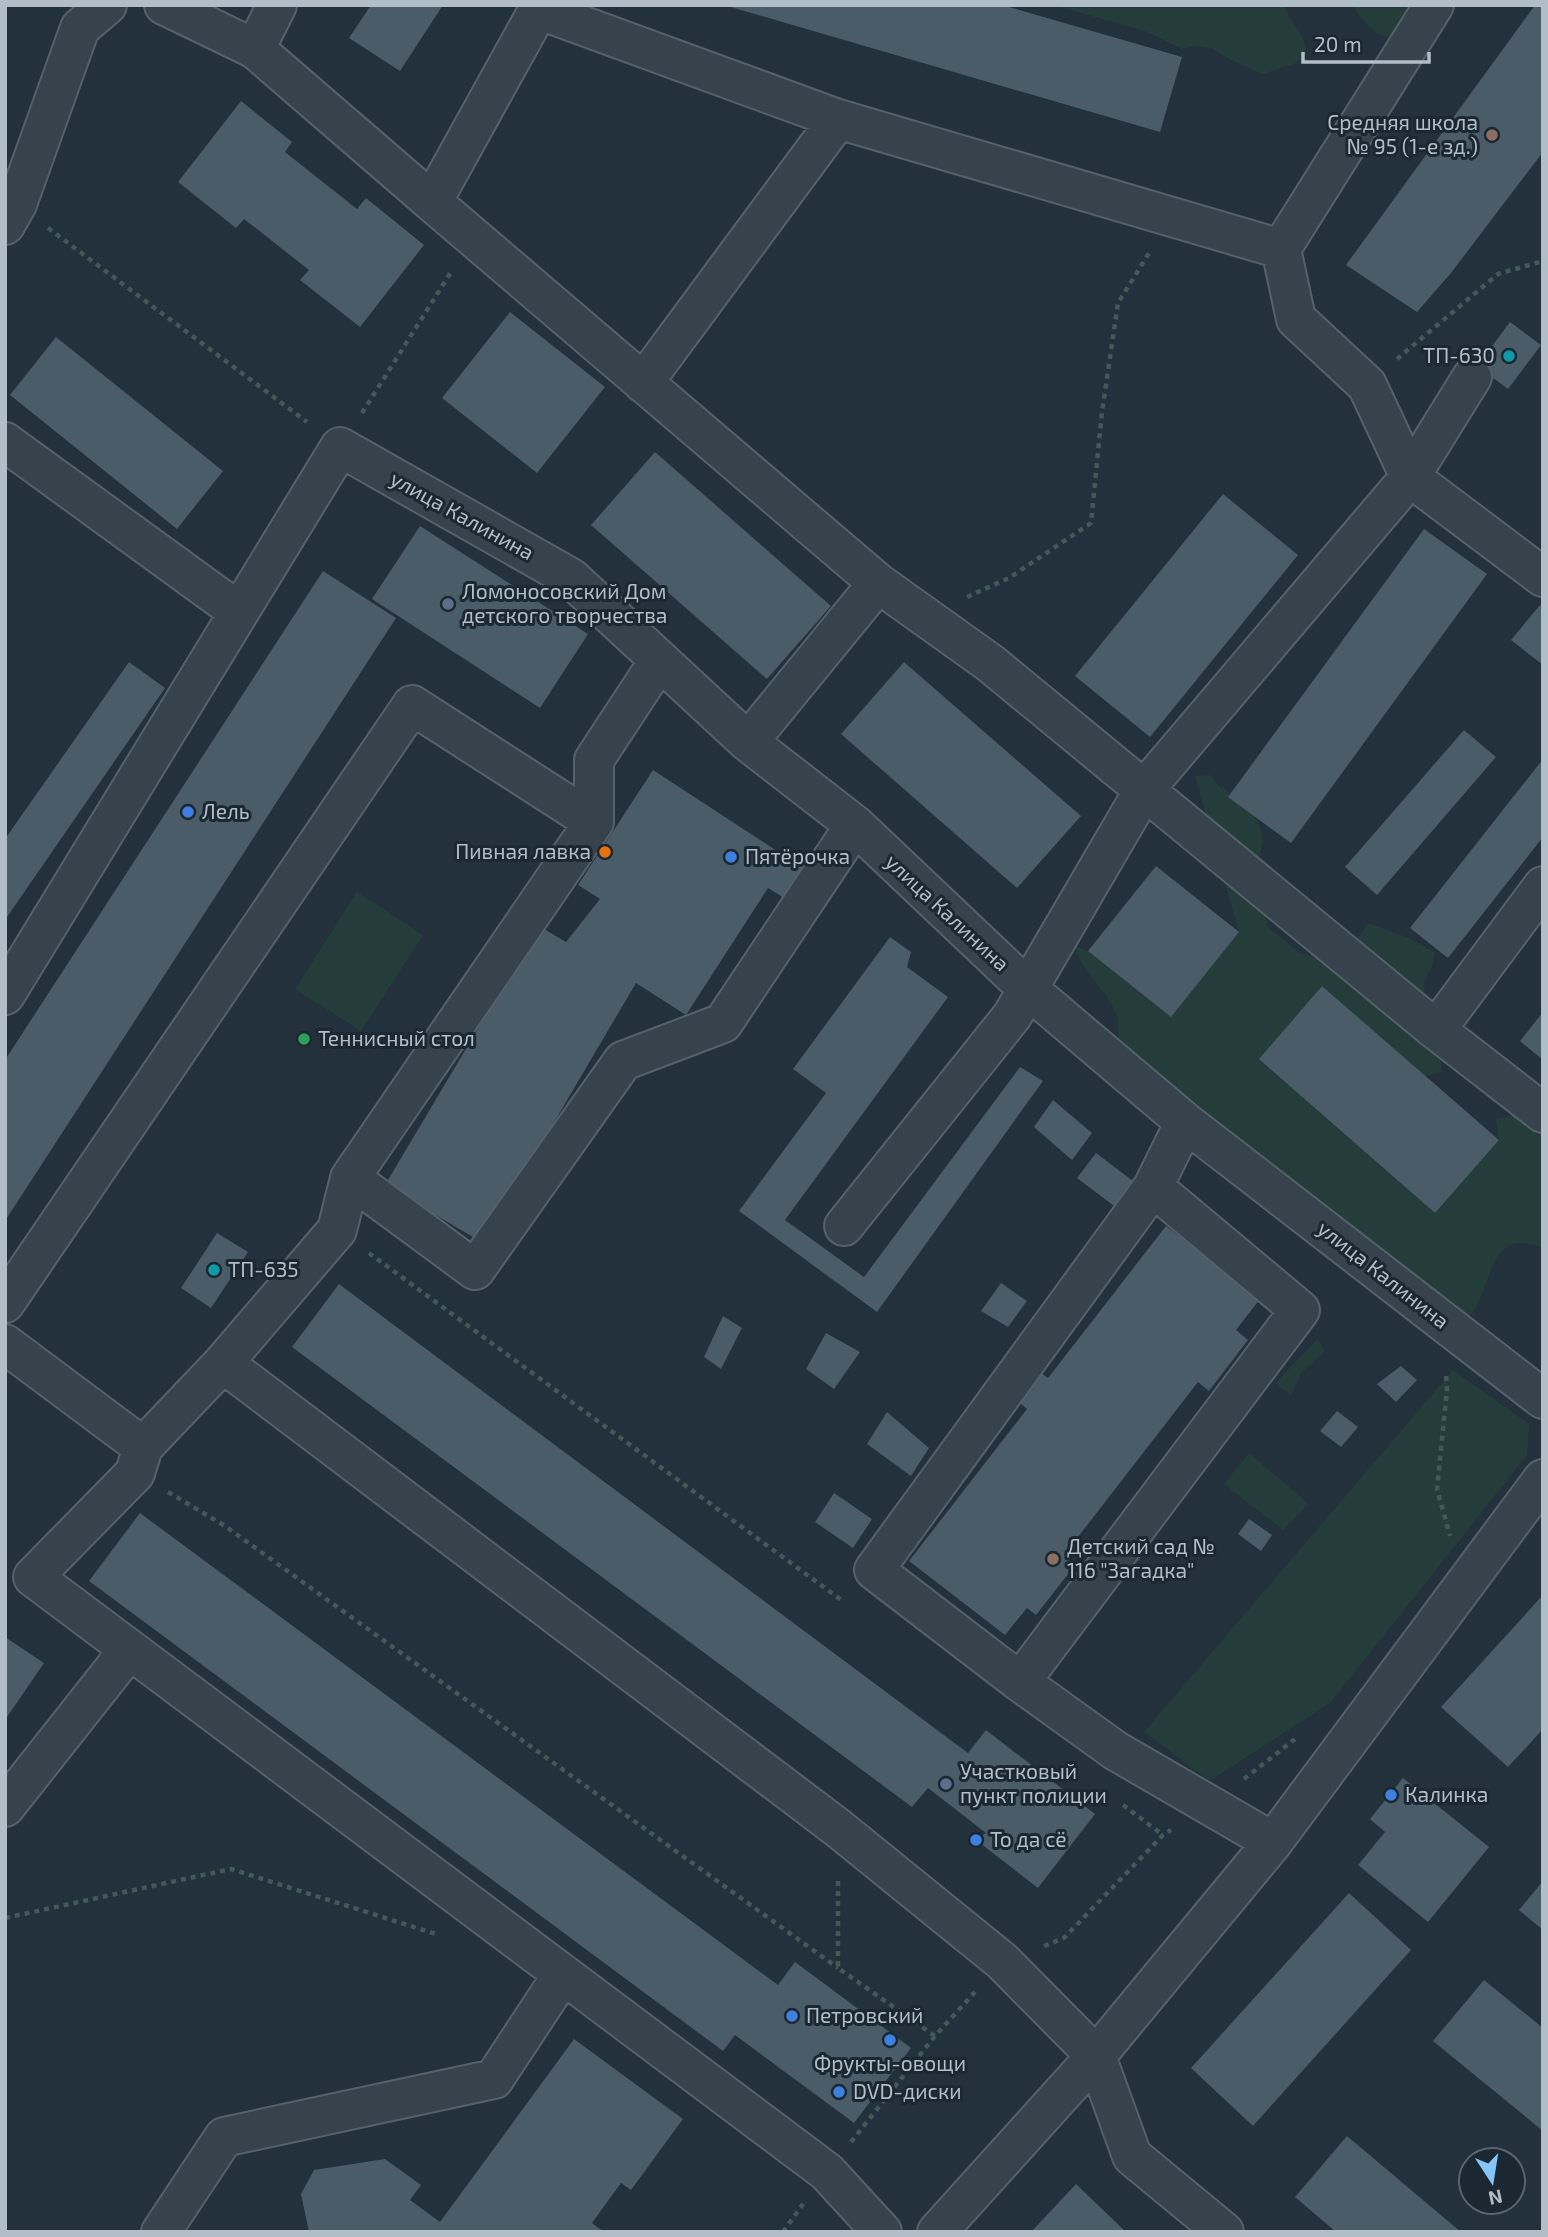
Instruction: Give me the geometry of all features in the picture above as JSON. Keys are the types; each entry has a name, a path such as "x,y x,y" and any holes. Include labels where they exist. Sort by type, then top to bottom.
{"street":[{"path":"11,214 80,28 107,5"},
{"path":"164,5 255,49 878,583 990,663 1437,1030 1543,1113"},
{"path":"255,49 277,5"},
{"path":"1434,5 1281,249 1296,319 1367,385 1410,477 1543,578"},
{"path":"432,202 540,8 838,119 1281,249"},
{"path":"643,383 838,119"},
{"path":"844,1226 1012,1016 1144,790 1410,477 1472,377"},
{"path":"5,442 239,612"},
{"path":"5,995 341,447"},
{"name":"улица Калинина","path":"341,447 571,578 748,742 855,825 1028,989 1185,1122 1543,1399"},
{"path":"748,742 878,583"},
{"path":"659,661 594,760 594,822 350,1178 337,1230 139,1460 33,1577 827,2172 883,2232"},
{"path":"5,1303 412,705 594,822"},
{"path":"350,1178 475,1270 623,1061 723,1023 855,825"},
{"path":"1437,1030 1543,886"},
{"path":"1185,1122 1153,1187 874,1570 1020,1682 1116,1751 1273,1842"},
{"path":"1020,1682 1300,1310 1153,1187"},
{"path":"5,1344 139,1460"},
{"path":"223,1363 838,1828 1002,1961 1096,2056 1132,2156 1224,2232"},
{"path":"937,2232 1096,2056 1273,1842 1543,1479"},
{"path":"5,1807 129,1650"},
{"path":"162,2232 224,2137 494,2079 563,1974"}],"path":[{"path":"11,214 341,447 473,237"},
{"path":"925,616 1009,579 1091,523 1102,412 1118,303 1171,217"},
{"path":"1367,385 1497,274 1543,261"},
{"path":"337,1230 851,1606"},
{"path":"1444,1367 1447,1389 1437,1489 1453,1546"},
{"path":"139,1460 225,1526 935,2036"},
{"path":"783,2232 935,2036 1002,1961 1064,1938 1163,1835 1212,1805 1296,1738"},
{"path":"1119,1802 1163,1835"},
{"path":"838,1828 838,1968"},
{"path":"5,1918 231,1869 443,1936"}],"green space":[{"path":"1053,5 1285,5 1303,38 1306,56 1294,64 1263,74 1211,48 1196,46 1182,49 1145,31"},
{"path":"1352,5 1424,5 1405,33 1389,37 1374,31"},
{"path":"1210,775 1225,793 1221,785 1254,816 1261,829 1263,843 1259,857 1262,871 1260,900 1268,927 1301,954 1316,956 1347,947 1368,923 1409,938 1435,952 1432,967 1425,979 1424,994 1416,1006 1440,1057 1442,1072 1425,1076 1322,986 1259,1059 1435,1213 1499,1140 1496,1119 1525,1113 1543,1090 1543,1248 1524,1243 1510,1245 1501,1253 1476,1307 1468,1318 1118,1048 1118,1019 1111,1003 1081,962 1074,946 1088,951 1171,1017 1239,932 1195,776"},
{"path":"357,892 423,935 361,1031 295,989"},
{"path":"1318,1339 1325,1351 1301,1373 1291,1396 1275,1383"},
{"path":"1453,1370 1529,1424 1527,1455 1331,1702 1210,1781 1144,1732"},
{"path":"1249,1453 1309,1504 1283,1530 1224,1484"}],"building":[{"path":"371,5 443,5 400,71 349,38"},
{"path":"724,5 1002,5 1182,57 1160,132"},
{"name":"Средняя школа № 95 (1-е зд.)","path":"1535,5 1543,5 1543,152 1451,273 1417,312 1346,265"},
{"path":"241,101 292,142 285,152 357,209 366,198 424,245 360,327 300,280 309,270 244,219 236,228 178,182"},
{"path":"510,312 605,387 537,473 442,398"},
{"name":"ТП-630","path":"1510,322 1541,345 1508,389 1477,366"},
{"path":"56,337 223,471 177,529 10,395"},
{"path":"655,452 831,606 767,679 591,525"},
{"path":"1223,494 1298,555 1150,737 1075,676"},
{"path":"420,526 588,634 540,708 372,599"},
{"path":"1424,529 1487,574 1291,843 1228,797"},
{"path":"323,571 396,618 5,1221 5,1060"},
{"path":"1540,605 1543,607 1543,665 1511,640"},
{"path":"129,662 165,688 5,920 5,839"},
{"path":"904,662 1081,816 1017,888 841,734"},
{"path":"1464,730 1496,757 1377,895 1345,867"},
{"path":"1543,759 1543,837 1448,958 1410,928"},
{"path":"653,770 809,872 789,901 768,888 686,1015 636,983 483,1243 385,1185 539,926 566,942 600,899 578,885"},
{"path":"1156,866 1239,932 1171,1017 1088,951"},
{"path":"890,937 911,952 907,967 948,997 785,1220 864,1277 1020,1067 1043,1081 877,1312 739,1211 826,1093 793,1069"},
{"path":"1322,986 1499,1140 1435,1213 1259,1059"},
{"path":"1543,1012 1543,1060 1520,1041"},
{"path":"1053,1100 1092,1133 1072,1160 1034,1127"},
{"path":"1096,1153 1141,1187 1122,1212 1077,1178"},
{"path":"1166,1226 1260,1299 1236,1330 1248,1340 1209,1391 1198,1382 1064,1555 1076,1564 1036,1615 1027,1608 1005,1635 909,1561 1027,1409 1015,1399 1037,1370 1048,1378"},
{"name":"ТП-635","path":"217,1233 248,1252 211,1308 181,1288"},
{"path":"1001,1283 1027,1301 1008,1327 981,1311"},
{"path":"339,1284 968,1753 986,1730 1095,1814 1038,1888 976,1840 986,1833 928,1788 912,1807 292,1347"},
{"path":"723,1316 742,1328 721,1369 704,1357"},
{"path":"826,1333 860,1352 834,1389 806,1369"},
{"path":"1401,1366 1417,1380 1396,1402 1377,1384"},
{"path":"1337,1411 1358,1427 1341,1447 1320,1431"},
{"path":"887,1412 929,1448 911,1476 867,1444"},
{"path":"834,1493 872,1519 853,1548 815,1522"},
{"path":"140,1513 778,1985 795,1962 911,2048 854,2123 735,2035 723,2051 89,1581"},
{"path":"1249,1519 1272,1535 1261,1551 1238,1534"},
{"path":"1543,1595 1543,1729 1508,1767 1441,1707"},
{"path":"5,1637 44,1663 5,1720"},
{"path":"1403,1778 1489,1847 1428,1922 1358,1865 1385,1832 1370,1819"},
{"path":"1543,1881 1543,1930 1519,1910"},
{"path":"1349,1893 1411,1950 1253,2126 1191,2068"},
{"path":"1484,1980 1543,2028 1543,2131 1433,2041"},
{"path":"574,2039 683,2119 631,2190 621,2183 592,2223 604,2232 309,2232 301,2194 314,2170 385,2159 421,2185 410,2200 440,2222"},
{"path":"1347,2136 1461,2232 1336,2232 1295,2197"},
{"path":"1076,2184 1126,2232 1031,2232"}],"place":[{"name":"Средняя школа № 95 (1-е зд.)","path":"1492,135"},
{"name":"ТП-630","path":"1509,356"},
{"name":"Ломоносовский Дом детского творчества","path":"448,604"},
{"name":"Лель","path":"188,812"},
{"name":"Пивная лавка","path":"605,852"},
{"name":"Пятёрочка","path":"731,857"},
{"name":"Теннисный стол","path":"304,1039"},
{"name":"ТП-635","path":"214,1270"},
{"name":"Детский сад № 116 \"Загадка\"","path":"1053,1559"},
{"name":"Участковый пункт полиции","path":"946,1784"},
{"name":"Калинка","path":"1391,1795"},
{"name":"То да сё","path":"976,1840"},
{"name":"Петровский","path":"792,2016"},
{"name":"Фрукты-овощи","path":"890,2040"},
{"name":"DVD-диски","path":"839,2092"}]}
